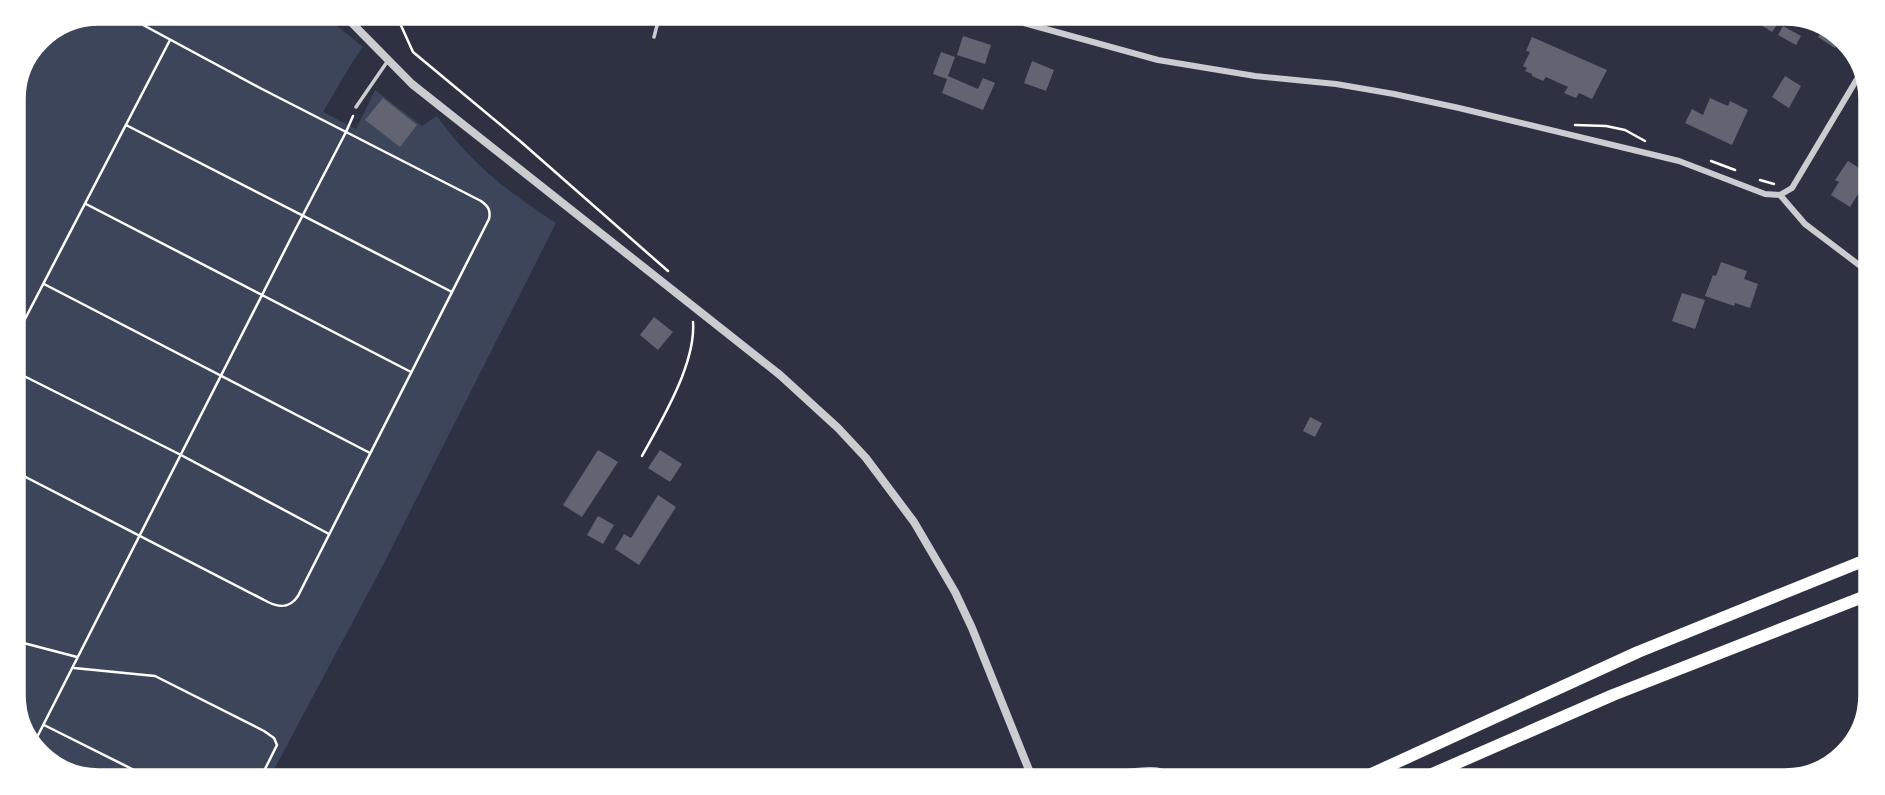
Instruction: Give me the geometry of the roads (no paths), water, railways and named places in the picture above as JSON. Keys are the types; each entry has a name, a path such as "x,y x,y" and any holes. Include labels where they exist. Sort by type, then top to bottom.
{"highway":[{"path":"1380,770 1638,652 1860,562"},
{"path":"1441,770 1613,695 1860,598"}],"street":[{"path":"353,24 412,84 780,375 838,428 888,486 914,522 955,592 1029,770"},
{"path":"1028,24 1158,60 1255,76 1336,84 1459,108 1679,162 1765,194 1780,195 1791,188 1857,79"},
{"path":"1780,195 1805,224 1860,266"}],"lane":[{"path":"654,37 657,24"},
{"path":"356,107 388,60"}]}
